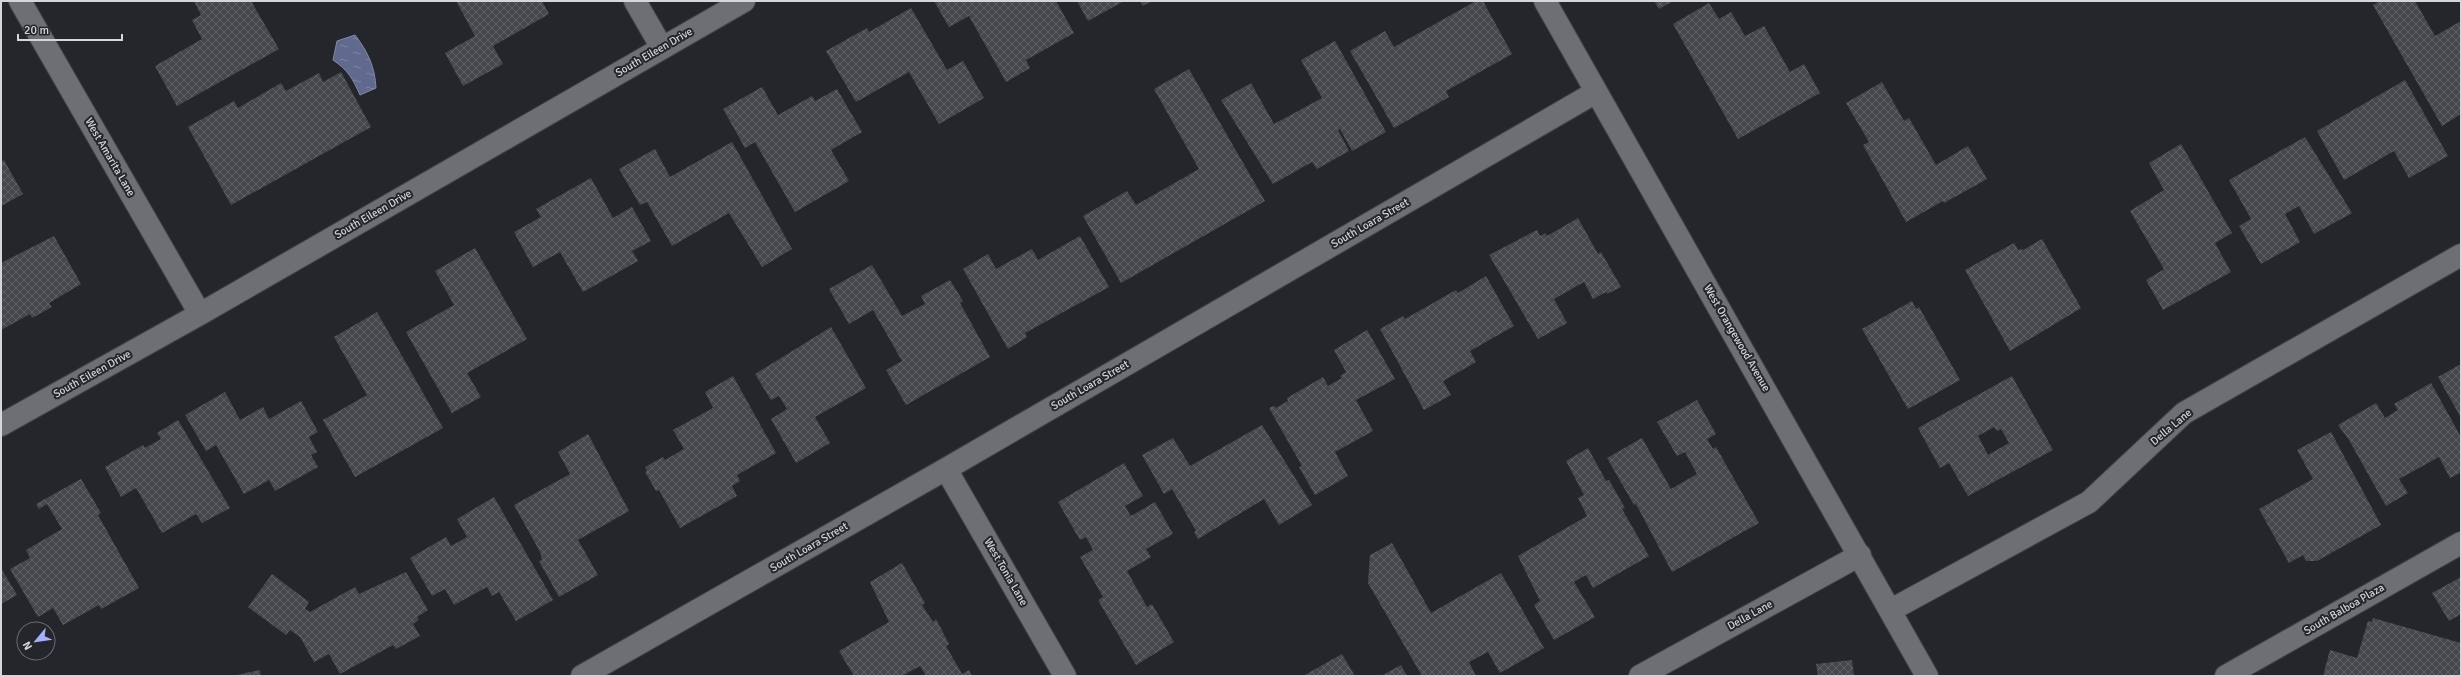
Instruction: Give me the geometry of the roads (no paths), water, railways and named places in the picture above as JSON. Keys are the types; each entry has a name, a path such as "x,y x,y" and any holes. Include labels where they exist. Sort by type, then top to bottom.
{"street":[{"name":"West Amarita Lane","path":"20,1 200,314"},
{"path":"635,1 662,48"},
{"name":"South Eileen Drive","path":"1,425 200,314 744,1"},
{"name":"West Orangewood Avenue","path":"1545,1 1860,555 1927,676"},
{"name":"South Loara Street","path":"582,676 946,469 1596,92"},
{"name":"Della Lane","path":"1891,610 2089,502 2184,413 2461,255"},
{"name":"West Tonia Lane","path":"946,469 1066,676"},
{"name":"South Balboa Plaza","path":"2239,673 2461,543"},
{"name":"Della Lane","path":"1640,676 1860,555"}],"water":[{"path":"355,35 370,60 376,88 360,95 350,75 343,67 333,60 337,41"}]}
